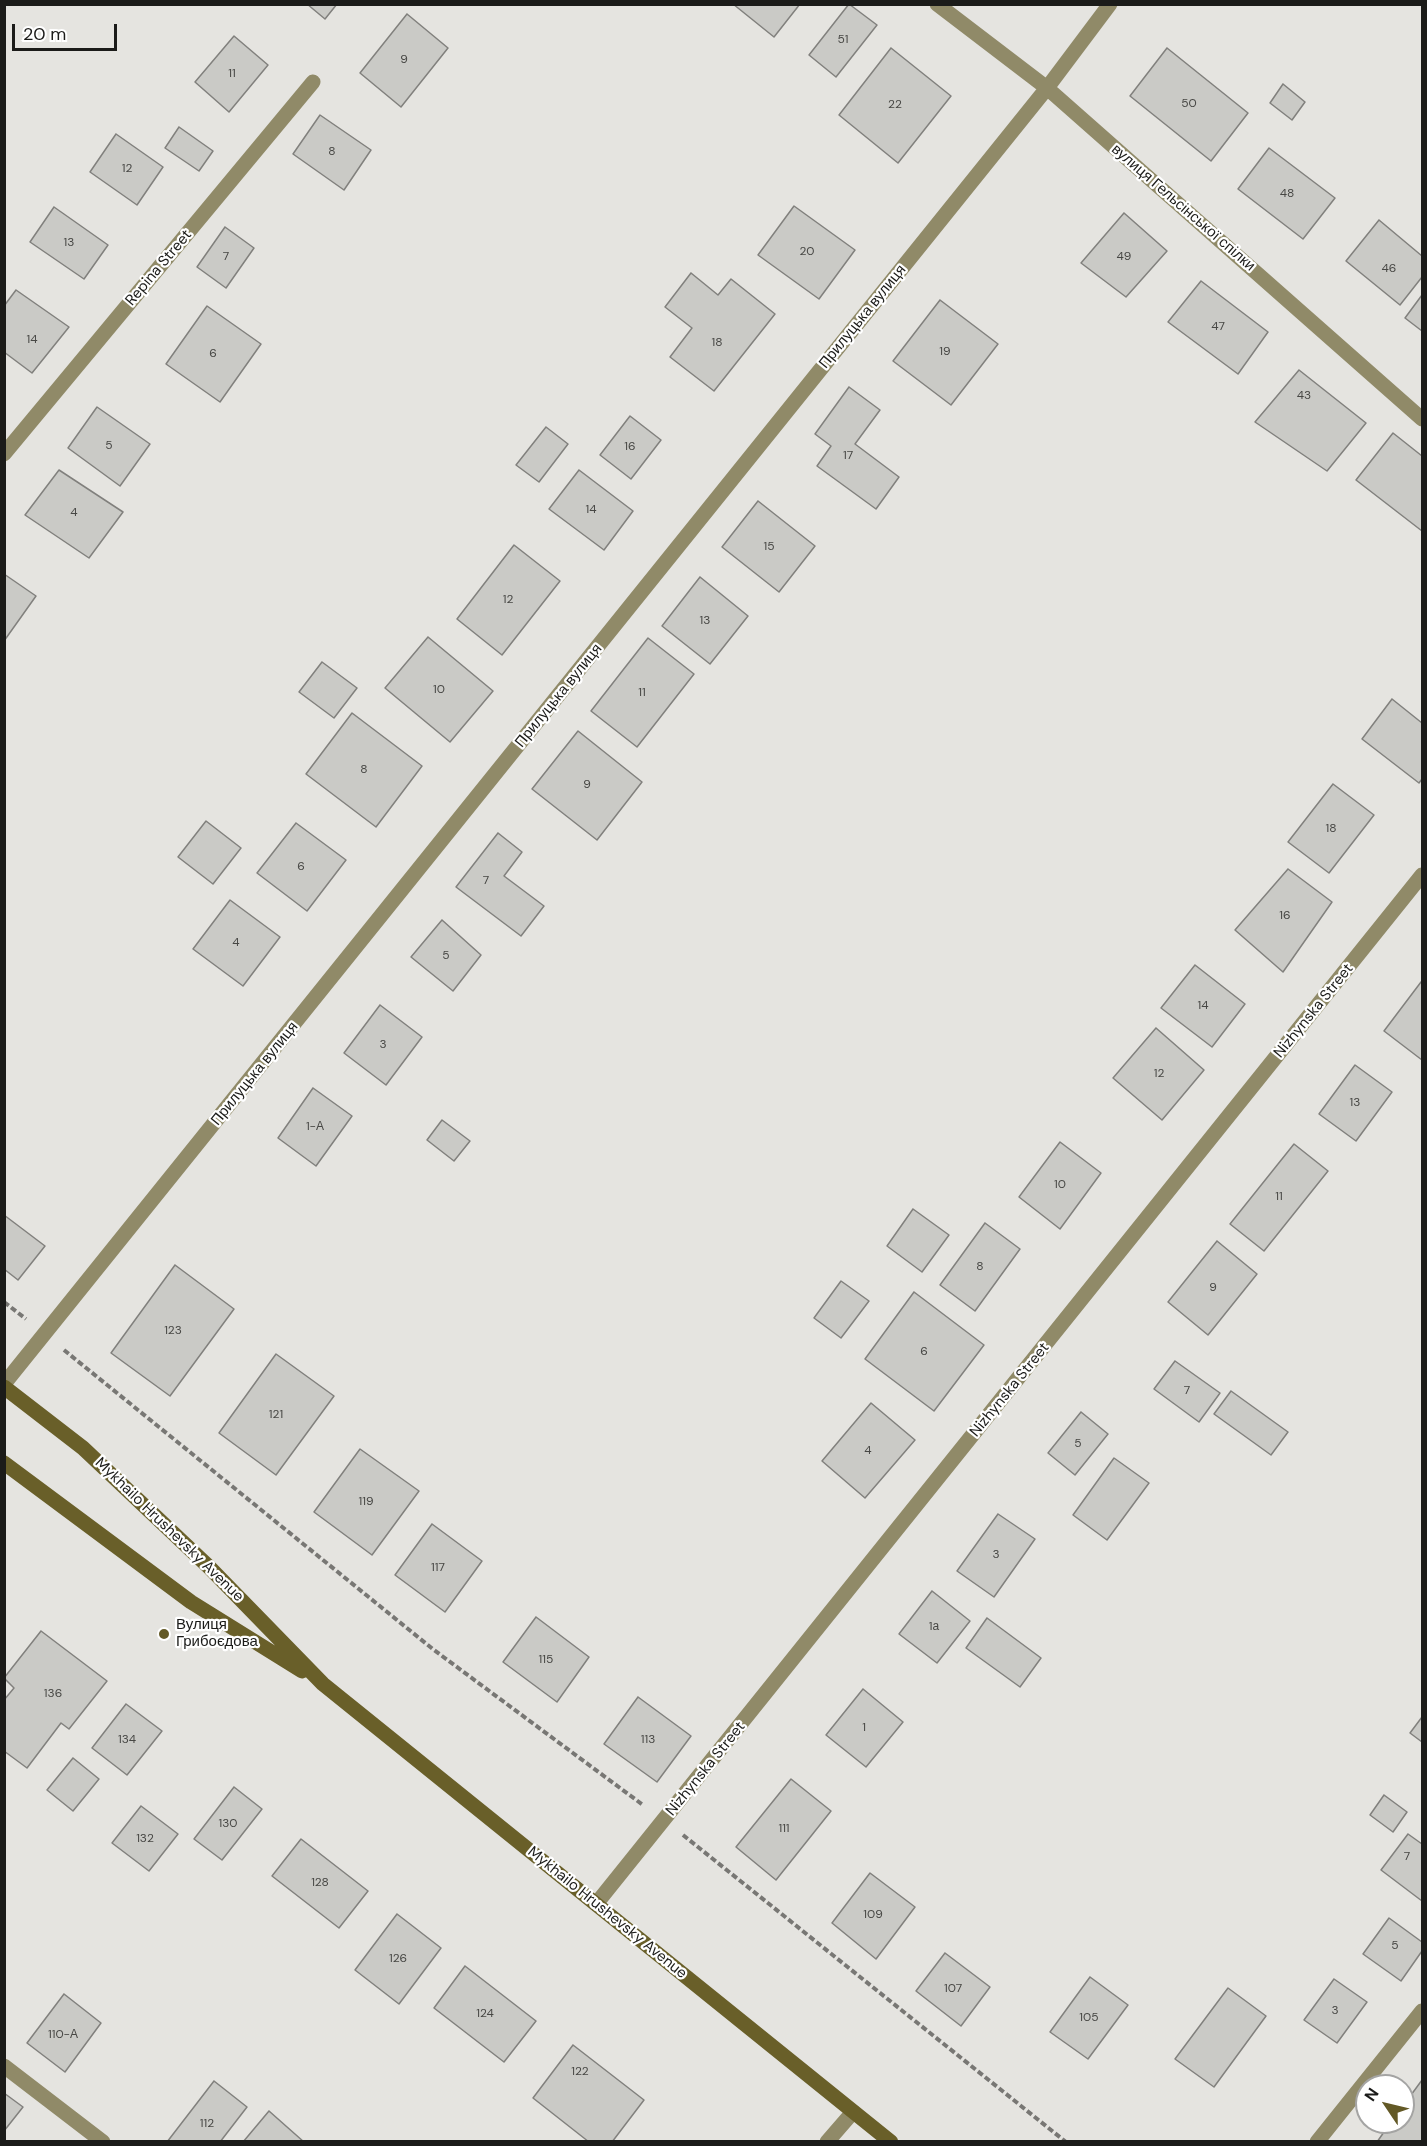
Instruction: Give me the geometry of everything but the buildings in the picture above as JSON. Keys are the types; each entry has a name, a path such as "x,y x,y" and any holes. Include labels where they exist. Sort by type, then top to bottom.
{"main road":[{"name":"Mykhailo Hrushevsky Avenue","path":"4,1386 106,1470 209,1567 323,1684 891,2142"},
{"name":"Mykhailo Hrushevsky Avenue","path":"4,1463 191,1602 323,1684"}],"street":[{"name":"вулиця Гельсінської спілки","path":"938,4 1047,88 1422,419"},
{"name":"Прилуцька вулиця","path":"4,1386 1047,88 1110,4"},
{"name":"Repina Street","path":"4,454 313,82"},
{"name":"Nizhynska Street","path":"596,1904 665,1821 1422,875"},
{"path":"1317,2142 1422,2011"},
{"path":"4,2066 103,2142"},
{"path":"827,2142 853,2112"}],"path":[{"path":"4,1302 434,1650 665,1821 1066,2142"}],"place":[{"name":"Вулиця Грибоєдова","path":"164,1634"}]}
